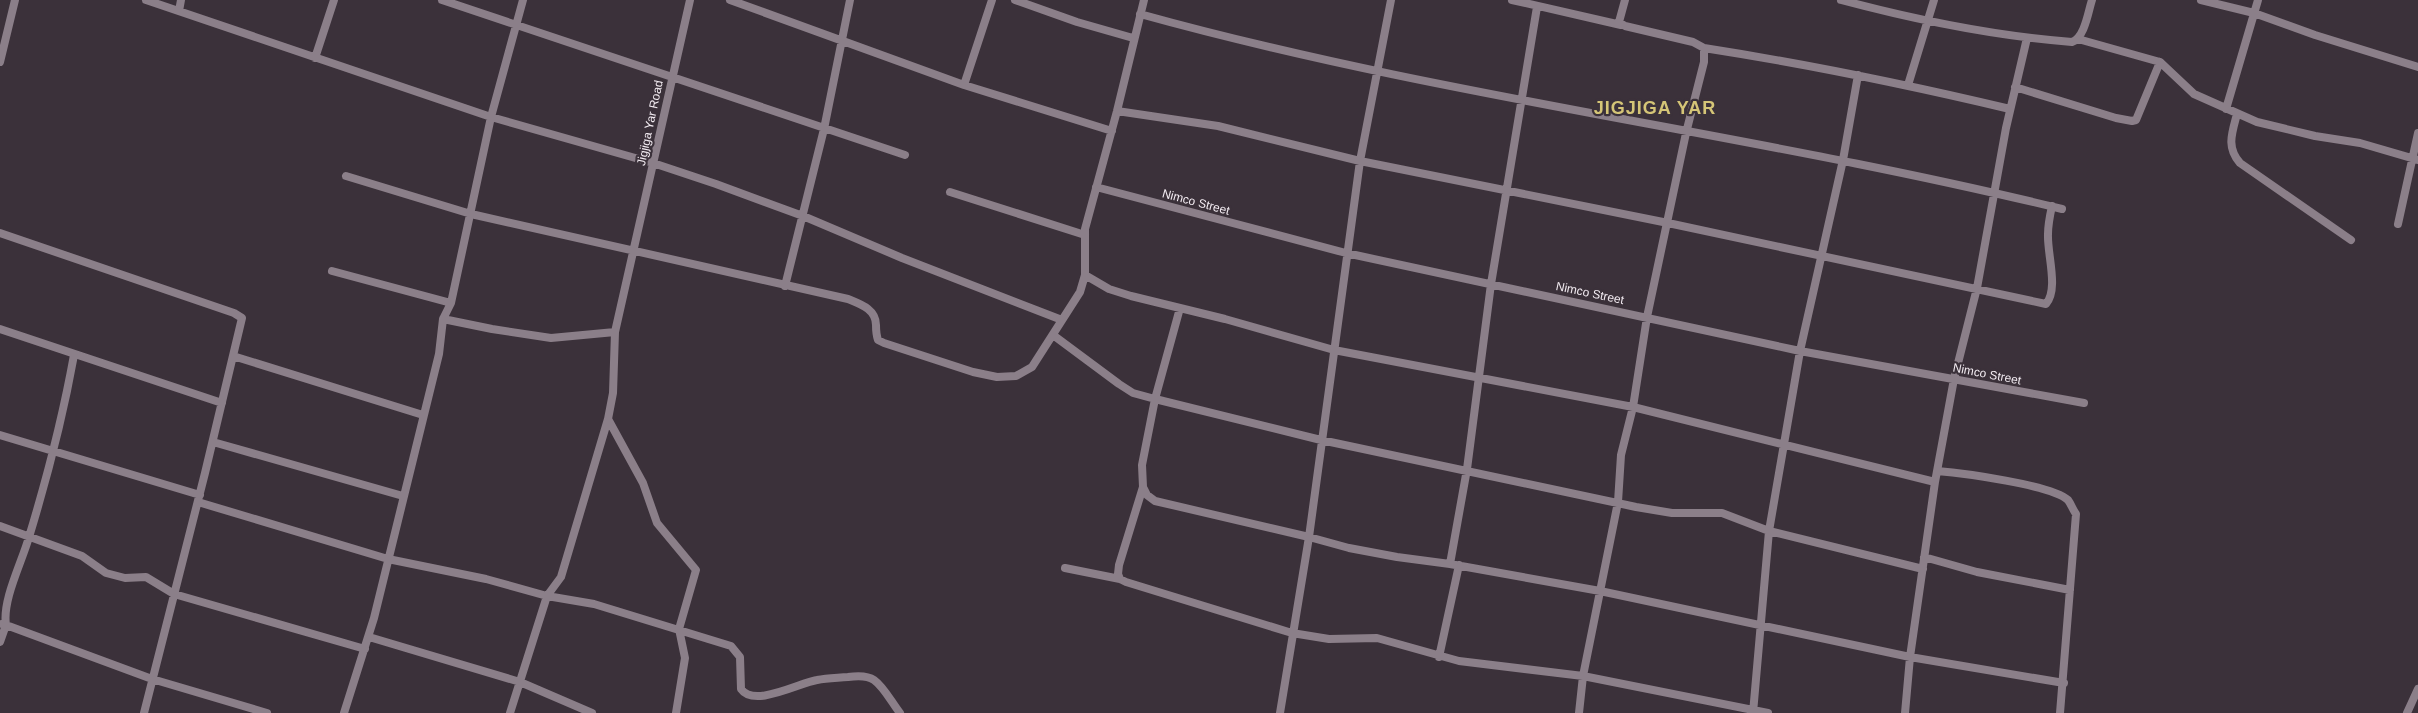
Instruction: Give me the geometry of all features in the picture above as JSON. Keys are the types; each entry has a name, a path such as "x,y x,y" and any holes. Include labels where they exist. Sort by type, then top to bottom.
{"street":[{"path":"0,62 15,0"},
{"path":"146,0 491,117 653,162 803,216 902,258 1062,320"},
{"path":"179,11 181,0"},
{"path":"316,58 334,0"},
{"path":"442,0 905,155"},
{"path":"344,713 369,637 439,354 444,319 451,303 491,117 522,0"},
{"name":"Jigjiga Yar Road","path":"510,713 547,596 561,577 608,419 612,393 615,332 690,0"},
{"path":"730,0 964,84 1112,131"},
{"path":"785,286 824,129 850,0"},
{"path":"964,84 992,0"},
{"path":"1015,0 1077,22 1133,38"},
{"path":"346,176 471,214 848,299 868,308 874,314 878,340 884,344 973,372 997,377 1016,376 1032,366 1080,292 1085,275 1085,235 1144,0"},
{"path":"1280,713 1309,537 1346,253 1360,161 1391,0"},
{"path":"1512,0 1621,24 1693,42 1704,48 1858,75 2010,109"},
{"path":"1621,24 1619,19 1625,0"},
{"path":"1840,0 1929,20 2027,38 2072,42 2078,39 2160,62 2194,94 2257,122 2315,136 2360,143 2415,159"},
{"path":"1908,85 1934,0"},
{"path":"2078,39 2092,0"},
{"path":"2201,0 2231,9 2254,13 2314,35 2418,67"},
{"path":"2226,109 2258,0"},
{"path":"1450,564 1467,469 1491,284 1508,192 1521,99 1537,7"},
{"path":"1140,14 1242,42 1376,71 1686,133 1843,160 1995,192 2062,209"},
{"path":"1906,713 1910,657 1935,482 1954,379 1977,288 2010,109 2027,38"},
{"path":"1579,713 1583,676 1618,502 1621,455 1632,407 1647,317 1686,133 1704,62 1704,48"},
{"path":"2015,87 2116,118 2132,121 2136,120 2160,62"},
{"path":"1753,711 1769,531 1800,351 1843,160 1858,75"},
{"path":"1117,111 1218,126 1360,161 1508,192 1668,222 2046,304 2051,299 2052,289 2048,234 2052,206"},
{"path":"2237,114 2230,141 2233,155 2240,163 2351,240"},
{"path":"2398,224 2415,159 2418,133"},
{"name":"Nimco Street","path":"1096,188 1346,253 1800,351 2084,403"},
{"path":"950,192 1085,235"},
{"path":"0,233 234,313 242,318 213,442 144,713"},
{"path":"332,272 451,303"},
{"path":"1085,275 1109,289 1131,296 1334,350 1632,407 1935,482"},
{"path":"1180,308 1155,399 1142,465 1143,486 1147,496 1165,505 1397,558 1459,565 1600,590 1760,623 1910,657 2064,683"},
{"path":"444,319 551,338 615,332"},
{"path":"0,328 74,355 222,403"},
{"path":"1053,336 1133,393 1155,399 1321,440 1672,513 1722,513 1769,531 1923,569"},
{"path":"0,642 5,611 29,537 67,395 74,355"},
{"path":"233,356 423,415"},
{"path":"608,419 643,483 657,524 696,570 679,629 685,658 676,713"},
{"path":"0,435 388,558 486,579 547,596 594,604 731,646 740,657 741,689 744,693 753,696 771,694 816,680 867,677 874,680 900,713"},
{"path":"213,442 403,496"},
{"path":"1937,471 1993,478 2055,492 2068,500 2076,514 2064,683 2060,713"},
{"path":"1120,578 1118,574 1119,564 1143,486"},
{"path":"0,526 82,556 106,573 125,578 146,577 174,594 365,649"},
{"path":"1924,557 1977,572 2070,590"},
{"path":"1439,657 1459,565"},
{"path":"1065,568 1120,578 1129,583 1292,633 1329,638 1377,638 1439,657 1503,667 1583,676 1768,713"},
{"path":"3,624 152,679 266,713"},
{"path":"369,637 520,682 592,713"},
{"path":"2407,713 2418,689"}],"district":[{"name":"JIGJIGA YAR","path":"1655,108"}]}
